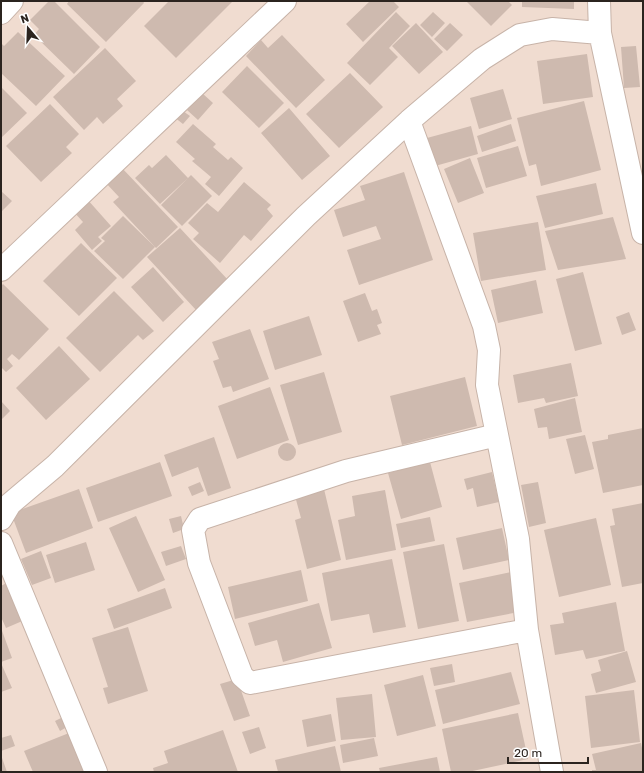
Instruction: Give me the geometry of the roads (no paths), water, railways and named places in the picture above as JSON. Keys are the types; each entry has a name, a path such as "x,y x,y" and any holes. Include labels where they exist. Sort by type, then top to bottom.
{"street":[{"path":"1,13 12,1"},
{"path":"1,270 285,1"},
{"path":"599,1 600,34 643,234"},
{"path":"1,519 10,504 55,466 306,216 409,121 482,59 520,35 552,29 600,34"},
{"path":"409,121 484,326 489,350 487,385 518,539 527,630 552,772"},
{"path":"497,435 346,472 200,519 193,530 199,563 242,676 250,682 527,630"},
{"path":"1,543 96,772"}]}
